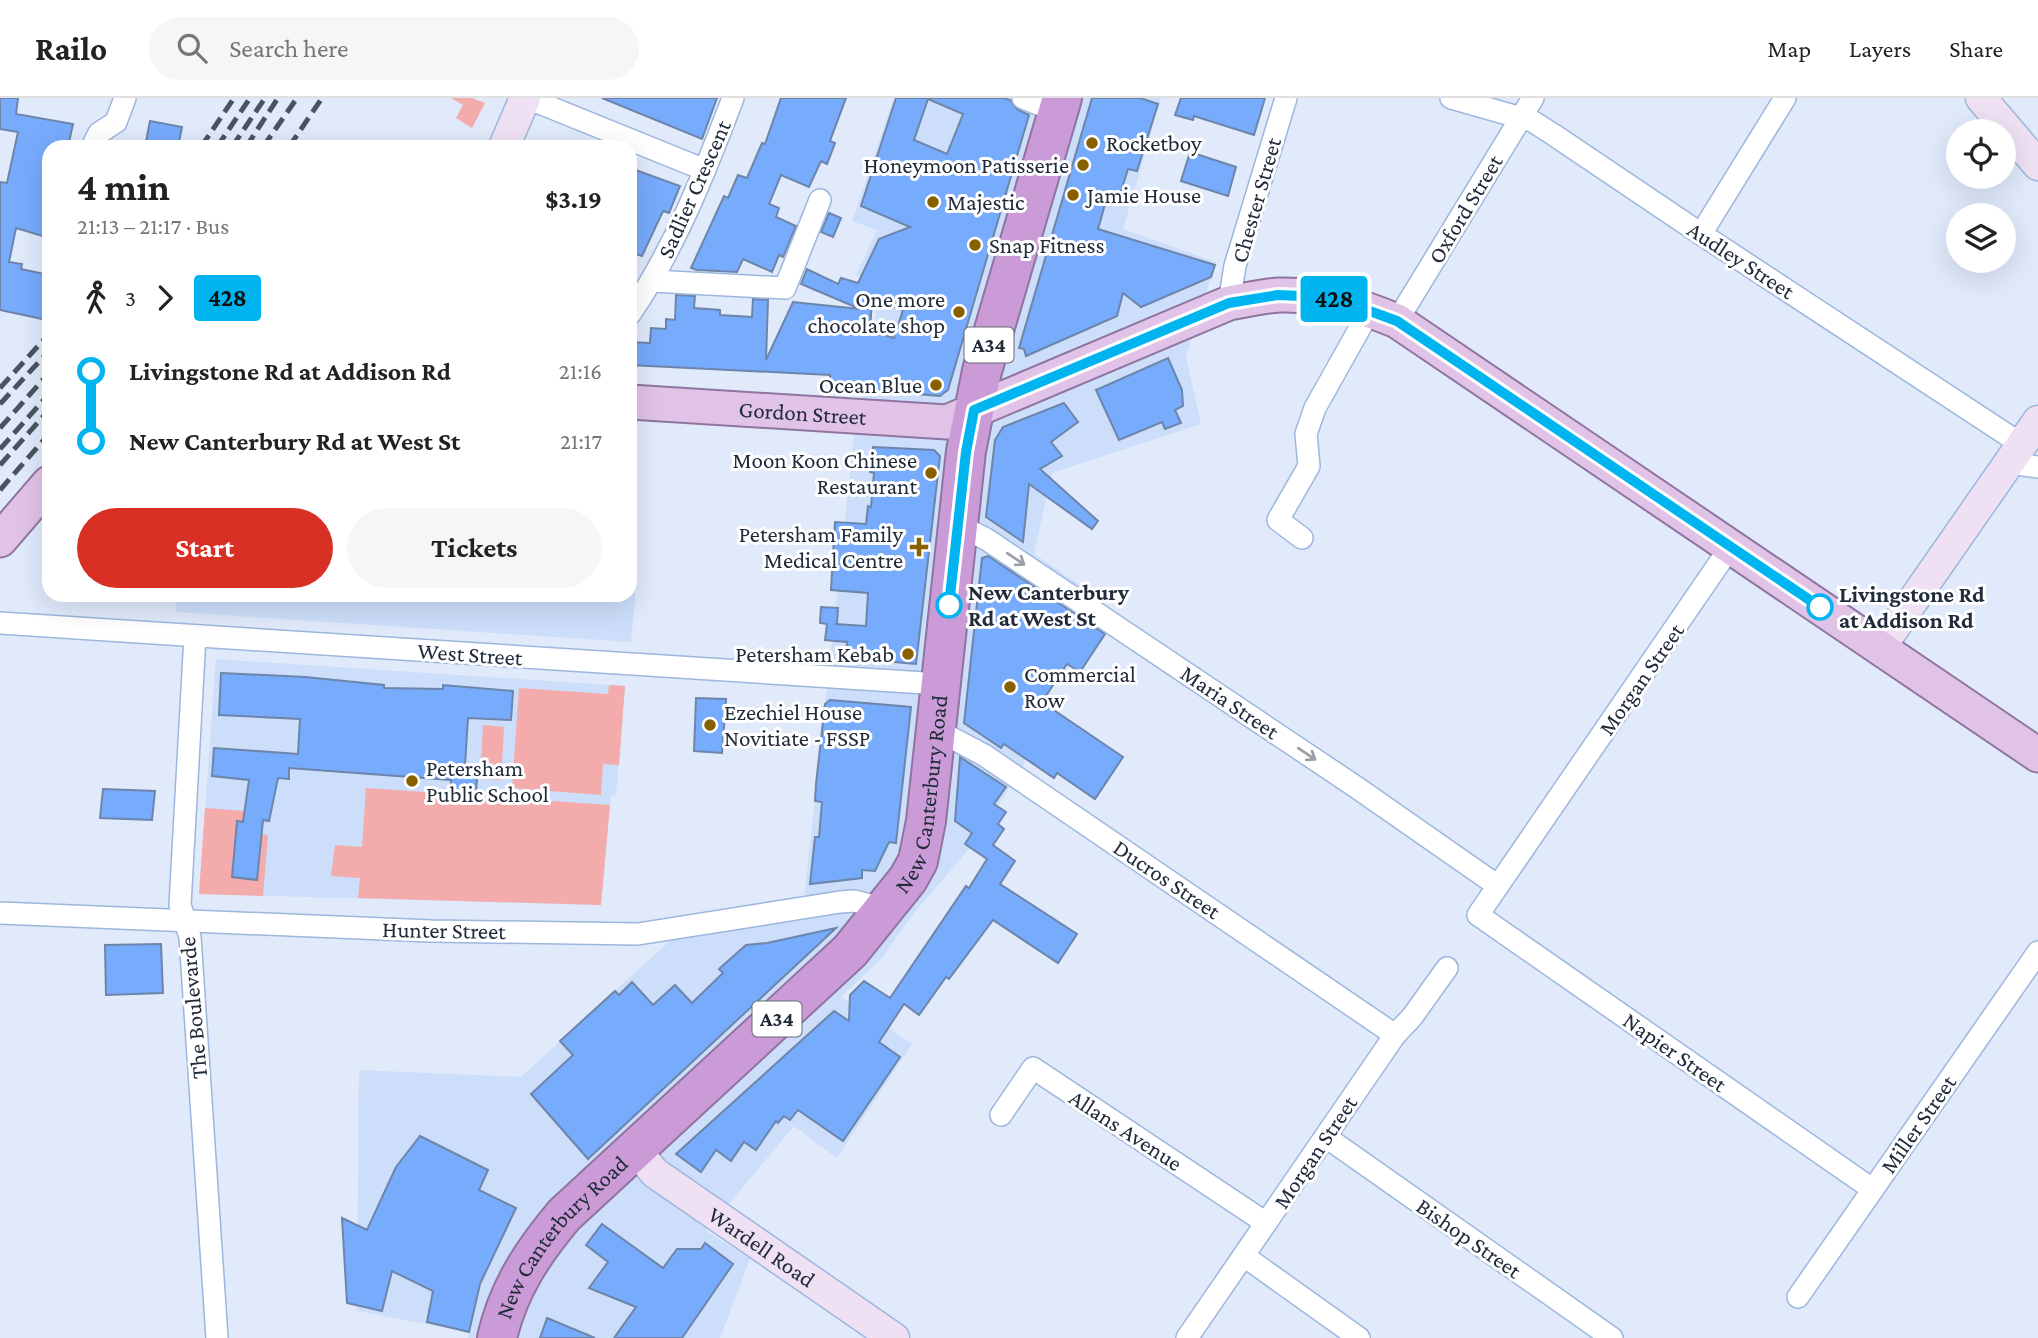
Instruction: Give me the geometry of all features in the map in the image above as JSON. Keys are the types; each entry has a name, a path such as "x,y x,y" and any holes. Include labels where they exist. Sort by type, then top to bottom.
{"highway":[{"name":"New Canterbury Road","path":"497,1338 514,1287 542,1242 564,1214 850,951 885,909 918,861 923,842 966,452 982,371 1060,105"}],"main road":[{"name":"Gordon Street","path":"637,402 947,422 1229,303 1278,295 1324,297 1384,315 2038,755"},
{"path":"0,540 42,492"}],"street":[{"path":"95,140 99,132 117,122 125,98"},
{"name":"Sadlier Crescent","path":"637,304 652,281 705,170 733,98"},
{"path":"1023,98 1060,105"},
{"name":"Chester Street","path":"1229,303 1236,266 1286,98"},
{"name":"Audley Street","path":"1451,98 1532,121 1555,135 2026,449"},
{"name":"Oxford Street","path":"1302,538 1278,520 1309,466 1306,434 1315,408 1384,315 1533,98"},
{"path":"1701,234 1785,98"},
{"path":"1981,98 2038,165"},
{"path":"507,140 525,99 631,140"},
{"path":"637,142 705,170"},
{"path":"652,281 785,288 820,200"},
{"path":"1880,648 2026,449"},
{"name":"Maria Street","path":"958,525 986,539 1040,575 1356,787 1498,886"},
{"name":"Morgan Street","path":"1478,915 1731,546"},
{"name":"West Street","path":"0,623 940,684"},
{"name":"The Boulevarde","path":"195,636 180,905 190,937 217,1338"},
{"name":"Ducros Street","path":"935,729 984,755 1395,1035"},
{"name":"Hunter Street","path":"0,913 431,931 638,934 840,902 854,901 885,909"},
{"name":"Napier Street","path":"1478,915 1872,1189"},
{"name":"Miller Street","path":"1798,1297 2038,952"},
{"name":"Morgan Street","path":"1187,1338 1395,1035 1412,1017 1447,968"},
{"name":"Allans Avenue","path":"1001,1115 1033,1069 1266,1223"},
{"name":"Bishop Street","path":"1326,1137 1612,1338"},
{"name":"Wardell Road","path":"635,1149 655,1173 894,1338"},
{"path":"1244,1255 1359,1338"}],"shaded area":[{"path":"451,98 472,98 485,103 472,128 456,118 463,105"},
{"path":"894,98 1161,98 1123,229 1216,262 1186,357 1201,424 1052,473 1034,554 1083,587 1023,766 974,843 915,912 881,959 841,997 912,1044 837,1158 794,1126 706,1231 750,1259 720,1338 468,1338 469,1332 357,1311 359,1070 521,1077 696,917 804,900 853,445 860,395 868,375 880,283 856,275 877,230 852,221"},
{"path":"177,602 635,602 631,642 176,612"},
{"name":"Petersham Public School","path":"216,659 625,686 616,795 611,796 601,905 199,894"},
{"path":"609,685 625,686 619,765 603,764 601,795 512,788 519,688 608,694"},
{"path":"483,725 504,727 501,780 480,779"},
{"path":"366,788 610,805 601,905 358,898 360,878 331,876 335,845 362,847"},
{"path":"205,808 244,811 243,822 237,822 232,877 261,834 268,835 263,896 199,894"}],"building":[{"path":"0,98 18,98 16,114 73,124 70,140 42,140 42,236 16,228 9,262 22,264 21,269 42,274 42,319 0,310 0,182 7,183 18,132 0,129"},
{"path":"602,98 717,98 702,139"},
{"path":"781,98 846,98 830,141 835,143 827,164 821,161 809,187 781,175 769,204 779,208 776,217 796,226 783,257 779,255 772,272 743,259 737,272 691,268 724,196 728,198 738,175 747,178 762,143 765,144"},
{"path":"896,98 1004,98 1029,115 948,390 940,396 829,387 830,375 637,365 637,342 650,343 651,328 666,329 666,319 675,320 676,295 695,296 694,308 720,310 720,315 752,317 753,299 768,300 766,360 793,302 860,309 801,284 807,269 838,284 841,278 858,283 879,239 910,227 861,206","holes":["928,99 963,114 947,154 914,140","872,300 903,310 894,338 870,330"]},
{"path":"1092,98 1140,98 1158,104 1137,171 1128,169 1119,198 1108,194 1098,229 1215,265 1211,277 1141,307 1123,293 1117,316 1026,356 1024,349 1019,348"},
{"path":"1181,98 1265,98 1254,135 1194,116 1193,120 1175,115"},
{"path":"150,121 182,127 179,140 146,140"},
{"path":"1190,152 1236,167 1228,196 1181,181"},
{"path":"637,171 680,186 669,213 663,211 642,256 637,254"},
{"path":"829,213 841,218 833,237 821,232"},
{"path":"1168,358 1182,390 1183,406 1175,410 1181,423 1165,429 1162,422 1119,440 1096,390"},
{"path":"1064,403 1078,422 1051,442 1062,456 1040,469 1098,521 1092,529 1029,484 1023,542 986,517 995,440 1003,427"},
{"path":"873,447 934,450 940,456 916,664 883,661 883,655 846,652 847,642 825,640 827,624 820,623 821,607 838,608 835,624 866,626 868,593 831,590 835,522 866,524 868,506 871,507 874,473 870,472"},
{"path":"988,556 1105,634 1080,672 1067,664 1042,702 1123,757 1095,799 1057,773 1054,778 1004,744 1001,748 964,723 982,558"},
{"path":"221,673 305,677 384,685 384,688 443,689 443,685 513,691 511,720 468,718 465,765 478,765 476,793 451,791 451,780 289,768 289,779 278,778 269,821 263,820 257,880 232,877 237,821 243,822 249,780 212,776 214,748 298,754 300,719 219,715"},
{"name":"Ezechiel House Novitiate - FSSP","path":"696,698 726,699 722,753 694,751"},
{"path":"830,700 911,707 896,843 889,842 875,871 862,870 862,878 810,884 822,802 815,801 816,784 825,704"},
{"path":"960,757 1006,787 994,804 1006,812 998,824 1004,829 993,845 1015,861 1000,884 1077,934 1058,963 993,920 919,1015 904,1004 879,1042 900,1057 843,1141 798,1110 790,1120 784,1116 778,1123 776,1121 756,1150 744,1142 731,1161 716,1150 701,1172 676,1154 834,1011 849,1021 850,995 864,981 890,998 966,886 969,888 987,859 965,844 972,833 955,821"},
{"path":"103,789 155,791 152,820 100,818"},
{"path":"836,928 588,1159 531,1094 573,1055 560,1041 615,991 619,995 632,982 653,1005 675,985 692,1003 723,973 719,969 746,945"},
{"path":"161,944 163,993 106,995 105,945"},
{"path":"420,1136 488,1170 479,1190 516,1208 480,1284 469,1332 427,1322 433,1291 392,1271 382,1311 347,1303 342,1218 367,1230 396,1167"},
{"path":"602,1224 663,1268 677,1249 701,1249 705,1243 733,1264 682,1338 614,1338 636,1307 589,1288 608,1262 586,1245"},
{"path":"547,1318 595,1338 540,1338"}],"railway":[{"path":"206,140 234,98"},
{"path":"222,140 250,98"},
{"path":"237,140 265,98"},
{"path":"251,140 278,98"},
{"path":"268,140 297,98"},
{"path":"294,140 322,98"},
{"path":"0,388 42,342"},
{"path":"0,404 42,359"},
{"path":"0,428 42,381"},
{"path":"0,449 42,402"},
{"path":"0,465 42,418"},
{"path":"0,490 42,442"}],"bus line":[{"name":"428","path":"949,605 966,452 974,410 1229,303 1278,295 1324,297 1397,321 1820,607"}],"place":[{"name":"Rocketboy","path":"1092,143"},
{"name":"Honeymoon Patisserie","path":"1083,165"},
{"name":"Jamie House","path":"1073,195"},
{"name":"Majestic","path":"933,202"},
{"name":"Snap Fitness","path":"975,245"},
{"name":"One more chocolate shop","path":"959,312"},
{"name":"Ocean Blue","path":"936,385"},
{"name":"Moon Koon Chinese Restaurant","path":"931,473"},
{"name":"Petersham Family Medical Centre","path":"919,547"},
{"name":"New Canterbury Rd at West St","path":"949,605"},
{"name":"Livingstone Rd at Addison Rd","path":"1820,607"},
{"name":"Petersham Kebab","path":"908,654"},
{"name":"Commercial Row","path":"1010,687"},
{"name":"Ezechiel House Novitiate - FSSP","path":"710,725"},
{"name":"Petersham Public School","path":"412,781"}]}
